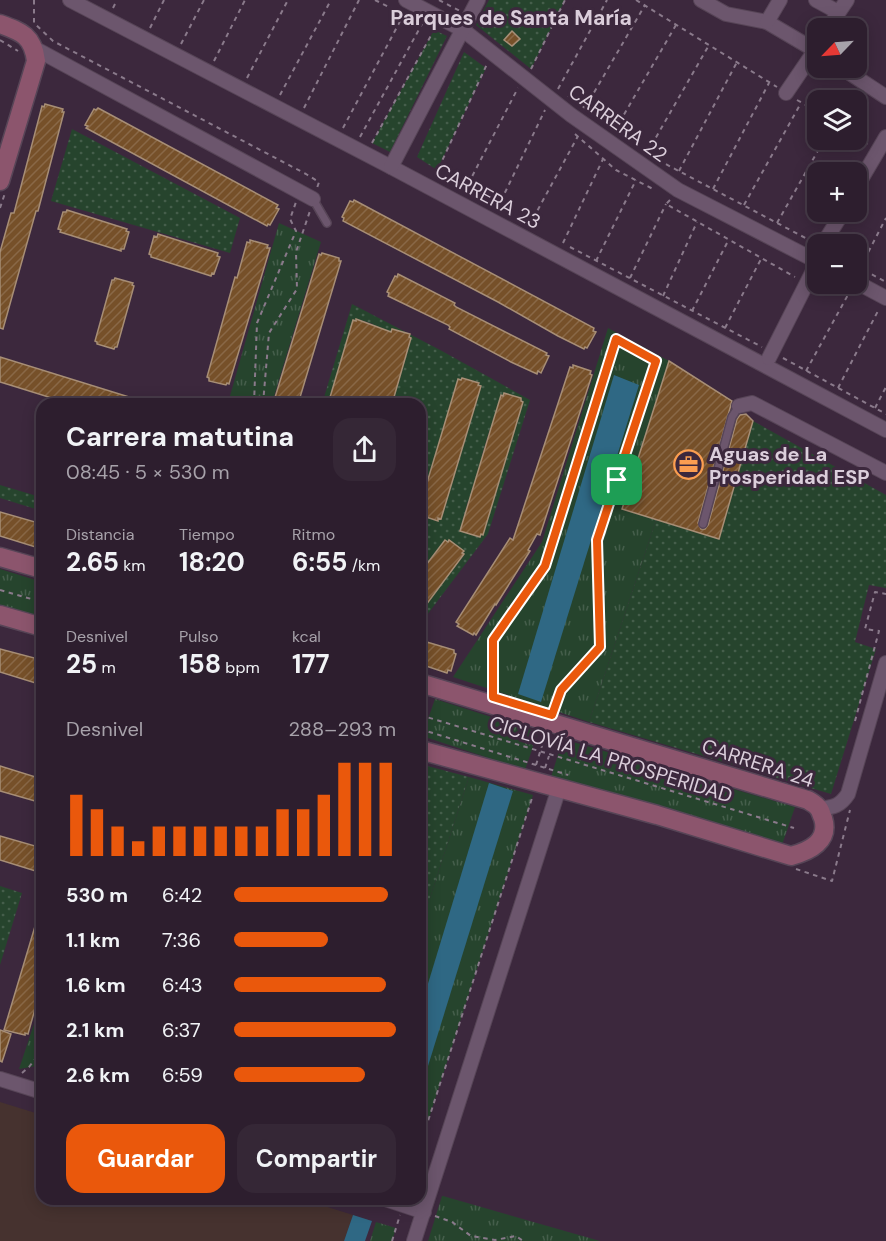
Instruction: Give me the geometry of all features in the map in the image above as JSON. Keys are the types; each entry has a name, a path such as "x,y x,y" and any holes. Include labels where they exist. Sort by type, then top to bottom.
{"street":[{"name":"CARRERA 23","path":"70,0 391,167 886,430"},
{"name":"CARRERA 22","path":"406,0 460,35 678,190 807,257"},
{"path":"391,167 478,0"},
{"path":"701,0 726,14 767,22 807,44"},
{"path":"726,14 733,0"},
{"path":"767,22 780,0"},
{"path":"816,0 838,12"},
{"path":"834,18 847,0"},
{"path":"0,24 30,39 29,51 36,61 3,184"},
{"path":"29,51 313,199"},
{"path":"786,93 807,63"},
{"path":"857,78 886,97"},
{"path":"867,169 886,137"},
{"path":"770,355 807,282"},
{"path":"865,294 882,303"},
{"path":"739,406 752,404 886,473"},
{"path":"0,557 36,567"},
{"path":"0,615 36,625"},
{"path":"820,809 841,804 848,794 886,663"},
{"name":"CARRERA 24","path":"426,685 808,800 820,809 825,825 819,843 807,852 791,856 657,815 426,752"},
{"path":"414,1241 559,788"},
{"path":"0,1079 36,1088"},
{"path":"404,1205 424,1212"}],"lane":[{"path":"313,199 327,223"},
{"path":"703,524 732,417 739,406"}],"path":[{"path":"34,0 34,23 52,41 319,182 304,234 296,252 297,288 269,333 264,398"},
{"path":"113,8 117,0"},
{"path":"150,28 164,0"},
{"path":"181,44 204,0"},
{"path":"214,61 245,0"},
{"path":"247,78 288,0"},
{"path":"280,95 331,0"},
{"path":"304,108 359,0"},
{"path":"375,0 434,30 460,35"},
{"path":"439,0 469,16"},
{"path":"531,69 565,0"},
{"path":"558,89 607,0"},
{"path":"636,0 807,106"},
{"path":"585,108 645,5"},
{"path":"343,128 404,14"},
{"path":"360,137 422,24"},
{"path":"608,125 615,130 676,25"},
{"path":"372,143 434,30"},
{"path":"0,40 29,51"},
{"path":"709,45 646,153 807,238"},
{"path":"679,171 737,62"},
{"path":"435,176 487,63"},
{"path":"713,189 769,83"},
{"path":"472,196 464,192 518,88"},
{"path":"567,95 600,119"},
{"path":"744,205 801,102"},
{"path":"505,213 497,209 545,110"},
{"path":"537,230 529,226 578,136"},
{"path":"777,223 818,150"},
{"path":"563,243 603,159"},
{"path":"254,398 257,323 296,231 290,219 306,174"},
{"path":"596,261 636,180"},
{"path":"0,208 3,184"},
{"path":"630,278 666,204"},
{"path":"867,251 886,218"},
{"path":"663,296 698,222"},
{"path":"554,239 725,328 770,355 806,371 886,414"},
{"path":"692,311 728,240"},
{"path":"725,328 761,258"},
{"path":"867,272 886,282"},
{"path":"806,371 850,294"},
{"path":"838,388 882,303"},
{"path":"493,697 493,640 545,566 616,339 656,361 597,540 600,647 561,690 537,765"},
{"path":"874,408 886,387"},
{"path":"0,590 36,600"},
{"path":"855,720 879,631 865,629 875,592 886,594"},
{"name":"CICLOVÍA LA PROSPERIDAD","path":"426,717 549,756 794,828"},
{"path":"426,1127 533,795 537,791 549,756"},
{"path":"19,1075 36,1058"},
{"path":"392,1241 404,1205"},
{"path":"424,1212 452,1222 471,1236 495,1240 516,1236 523,1241"}],"shaded area":[{"path":"0,1102 36,1113 36,1205 321,1205 353,1215 344,1241 0,1241"}],"green space":[{"path":"489,0 565,0 531,69 476,25"},
{"path":"434,30 447,36 390,152 372,143"},
{"path":"464,52 486,68 437,170 417,157"},
{"path":"72,129 240,218 230,253 51,201"},
{"path":"279,223 321,242 274,398 229,398"},
{"path":"352,304 530,400 488,534 427,615 426,518 437,521 438,518 441,519 429,486 426,485 426,398 352,398 331,393 330,398 324,398","holes":["357,319 373,324 373,326 345,347 353,320","389,331 411,338 403,365 381,358","462,378 479,383 478,385 481,386 473,413 470,413 458,379","504,393 521,398 523,402 515,429 493,422 501,395 503,396","490,429 513,436 505,462 482,455","479,467 501,474 493,501 471,494","468,501 471,501 483,535 461,528","449,540 463,551 464,555 447,577 445,576"]},
{"path":"608,328 669,361 622,508 656,520 589,722 453,677 542,542"},
{"path":"753,421 886,495 886,588 869,585 855,642 876,649 831,794 589,722 656,520 719,538"},
{"path":"0,485 36,496 36,509 0,498"},
{"path":"0,569 36,580 36,618 0,607"},
{"path":"435,699 538,732 525,770 426,737 426,725"},
{"path":"563,739 795,807 782,845 551,777"},
{"path":"426,766 469,777 426,910"},
{"path":"469,777 533,795 426,1127 426,910"},
{"path":"0,886 22,893 0,965"},
{"path":"36,1018 36,1066 19,1069"},
{"path":"443,1196 600,1241 428,1241"},
{"path":"376,1222 396,1228 392,1241 370,1241"}],"water":[{"path":"614,375 639,385 541,702 518,694"},
{"path":"489,783 513,791 426,1073 426,990"},
{"path":"353,1215 372,1221 365,1241 344,1241"}],"building":[{"path":"512,31 520,39 512,46 504,40"},
{"path":"45,104 63,109 62,112 64,112 3,329 0,328 0,252 11,213 14,213 42,106 44,107"},
{"path":"98,108 278,205 276,208 279,209 270,225 267,226 86,128 88,126 85,125 94,109"},
{"path":"354,200 594,328 593,331 596,332 587,348 584,349 558,336 343,221 342,217 350,201"},
{"path":"67,210 127,229 126,231 129,232 124,249 121,251 60,232 61,230 58,229 63,212"},
{"path":"158,234 218,253 217,256 220,257 214,274 212,273 211,276 151,257 149,254 154,236 157,237"},
{"path":"250,240 268,245 267,248 270,248 229,384 226,385 209,381 207,377 235,277 237,278 247,242 250,243"},
{"path":"322,253 339,258 341,261 300,398 275,398 319,254"},
{"path":"398,274 455,303 456,307 547,353 546,355 549,356 541,373 538,371 537,374 511,362 449,329 448,325 388,296 387,292"},
{"path":"115,278 133,283 134,286 117,347 114,349 97,344 95,341 112,280"},
{"path":"356,319 391,332 392,329 410,334 411,338 394,398 330,398 353,320 356,321"},
{"path":"0,357 132,398 52,398 0,382"},
{"name":"Aguas de La Prosperidad ESP","path":"669,361 732,401 698,523 701,529 705,529 708,525 737,419 740,415 746,414 753,421 719,539 622,509"},
{"path":"573,365 591,371 592,375 540,535 537,534 528,550 530,551 496,605 476,635 474,633 473,635 457,626 459,624 456,622 510,538 513,540 570,367 573,368"},
{"path":"462,378 479,383 478,385 481,386 441,519 438,518 438,521 426,517 426,486 458,379"},
{"path":"504,393 521,398 523,402 483,535 481,534 480,537 460,531 501,395 503,396"},
{"path":"0,512 36,522 36,547 0,536"},
{"path":"445,540 448,542 449,540 464,551 426,605 426,565"},
{"path":"426,642 454,650 456,654 451,671 448,670 447,673 426,666"},
{"path":"0,649 36,658 36,683 0,672"},
{"path":"0,766 36,777 36,801 0,791"},
{"path":"0,836 36,846 36,871 0,860"},
{"path":"36,923 36,1005 28,1034 4,1030"},
{"path":"0,1030 11,1034 2,1062 0,1061"}],"place":[{"name":"Aguas de La Prosperidad ESP","path":"688,465"}],"district":[{"name":"Parques de Santa María","path":"511,18"}],"route":[{"path":"616,339 656,361 617,480 597,540 600,647 561,690 552,715 493,697 493,640 545,566 616,339"}]}
